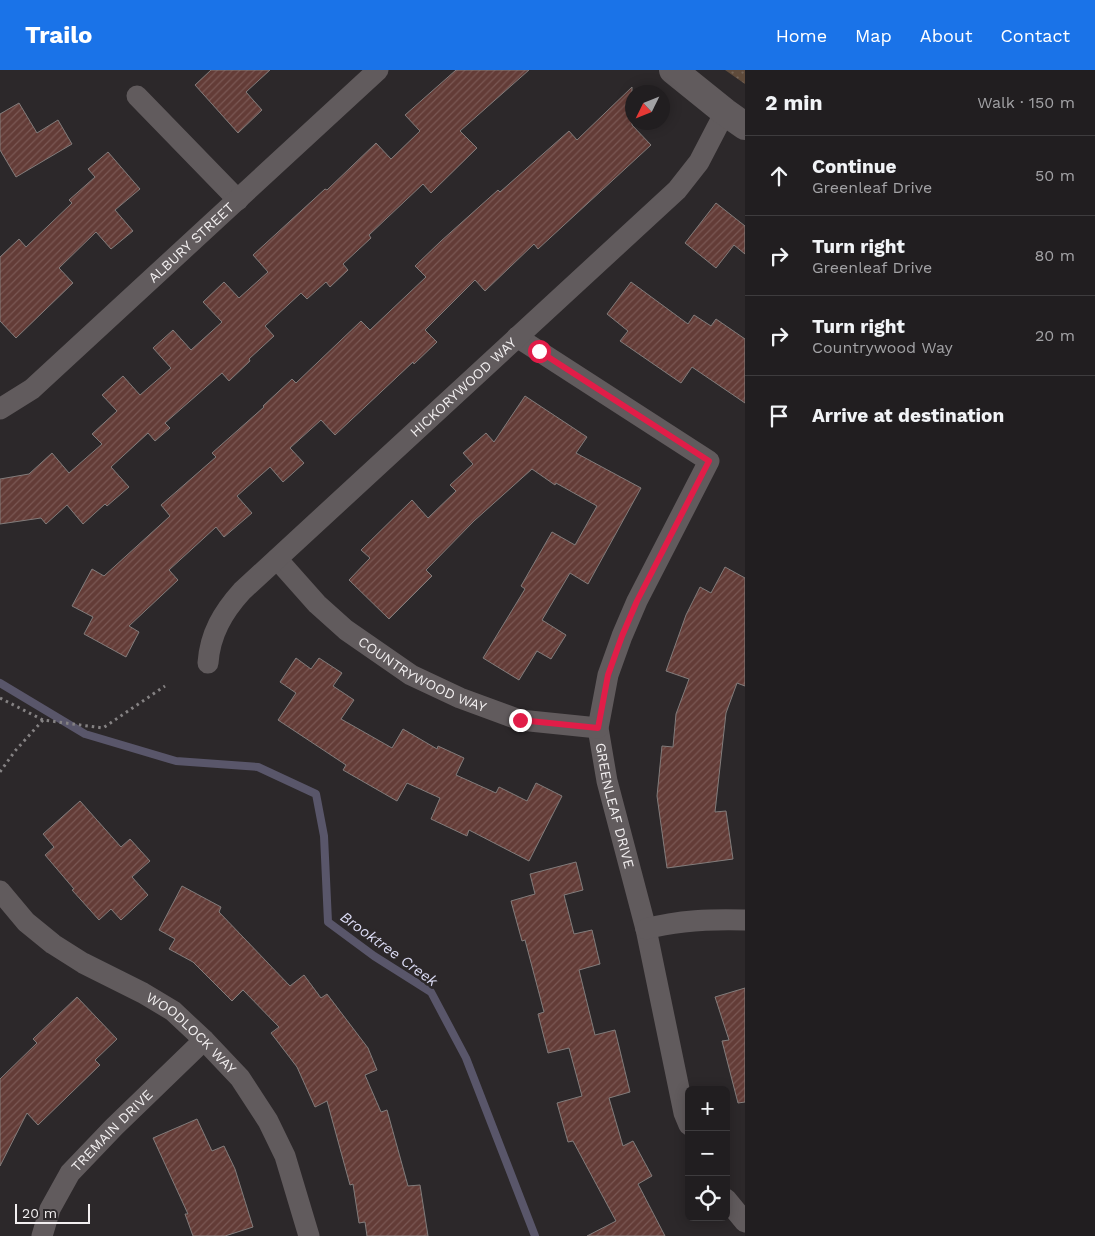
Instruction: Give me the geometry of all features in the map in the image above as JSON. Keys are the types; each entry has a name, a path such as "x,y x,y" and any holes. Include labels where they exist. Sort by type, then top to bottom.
{"street":[{"name":"ALBURY STREET","path":"0,409 32,389 378,70"},
{"path":"673,70 735,119"},
{"path":"137,96 238,200"},
{"name":"HICKORYWOOD WAY","path":"208,663 213,638 220,620 230,605 277,559 677,190 735,119"},
{"name":"GREENLEAF DRIVE","path":"517,337 709,461 637,601 622,636 608,675 598,728 607,781 646,929 685,1116"},
{"name":"COUNTRYWOOD WAY","path":"277,559 317,604 346,630 411,675 460,698 520,720 598,728"},
{"name":"WOODLOCK WAY","path":"0,891 26,922 53,944 83,963 173,1011 240,1078 268,1121 286,1156 309,1236"},
{"path":"646,929 665,923 707,919 745,920"},
{"name":"TREMAIN DRIVE","path":"42,1236 50,1209 70,1173 114,1127 204,1040"},
{"path":"730,1204 745,1222"}],"path":[{"path":"0,698 43,720 102,728 165,686"},
{"path":"0,772 43,720"}],"shaded area":[{"path":"725,70 745,70 745,84"}],"building":[{"path":"211,70 270,70 246,92 262,110 238,133 195,85"},
{"path":"456,70 529,70 460,131 477,148 431,193 423,184 369,235 371,238 343,264 348,270 330,287 326,282 307,299 301,293 265,326 274,336 229,381 222,373 165,423 170,428 155,441 148,433 111,467 129,487 107,506 105,504 83,524 67,505 46,524 41,518 0,524 0,479 29,474 52,453 69,473 102,444 92,434 117,411 102,395 123,376 140,395 171,368 153,348 173,330 191,350 222,322 203,302 224,282 239,298 268,272 253,255 325,189 327,190 376,143 391,159 420,131 405,115"},
{"path":"625,94 625,130 637,130 651,145 538,249 534,244 485,291 475,280 425,330 437,342 335,435 321,420 290,448 304,463 283,482 270,467 237,496 252,513 224,537 216,527 169,570 178,580 129,626 139,632 126,657 84,634 93,617 72,606 92,569 104,576 170,516 161,505 216,457 212,453 264,407 292,379 296,383 361,321 370,330 426,277 415,266 498,190 500,192 569,131 577,140"},
{"path":"19,103 37,133 58,120 72,144 16,177 0,150 0,114"},
{"path":"108,152 140,189 115,210 133,231 111,249 96,232 59,268 73,283 16,338 0,321 0,257 19,239 26,247 72,203 69,200 95,177 88,169"},
{"path":"716,203 745,226 745,254 734,245 716,268 685,243"},
{"path":"631,282 688,324 694,315 711,326 716,319 745,339 745,403 692,367 681,383 620,341 628,331 607,314"},
{"path":"525,396 587,437 576,453 641,488 588,584 570,573 542,620 566,635 551,659 537,651 519,680 483,658 525,589 521,586 552,532 575,545 597,506 556,483 555,485 532,469 474,521 426,570 432,576 389,619 349,580 370,558 361,550 412,500 428,518 456,491 450,485 473,464 463,453 486,433 494,442"},
{"path":"725,567 745,578 745,686 737,683 726,713 715,812 726,811 733,859 667,868 657,796 662,746 673,747 676,714 689,679 666,671 686,615 700,587 711,593"},
{"path":"296,658 311,669 319,658 342,673 333,686 354,700 341,719 392,748 403,729 437,749 438,746 464,758 456,775 496,793 499,787 527,801 536,783 562,796 529,861 469,830 467,836 431,819 440,798 407,783 397,801 343,770 346,765 278,720 296,693 280,682"},
{"path":"80,801 121,847 130,839 150,861 132,877 148,895 121,920 111,909 99,920 72,890 74,889 45,855 54,847 43,834"},
{"path":"576,862 583,890 564,895 574,934 592,930 600,964 579,970 595,1035 615,1030 630,1092 609,1098 623,1146 633,1141 652,1176 638,1184 665,1236 587,1236 616,1221 573,1141 568,1142 557,1103 582,1096 569,1048 548,1053 538,1014 544,1012 525,940 522,941 511,901 535,894 530,874"},
{"path":"182,886 221,907 219,912 290,986 304,975 321,998 327,994 368,1048 377,1070 365,1075 381,1112 387,1110 408,1186 420,1185 428,1236 367,1236 365,1222 359,1223 353,1184 350,1185 327,1101 315,1107 297,1067 271,1033 279,1027 243,990 232,1001 193,962 169,949 175,939 159,930"},
{"path":"745,988 745,1102 738,1103 722,1041 729,1040 715,997"},
{"path":"77,997 117,1039 95,1060 100,1065 38,1125 27,1113 0,1166 0,1079 37,1043 33,1039"},
{"path":"197,1119 212,1151 224,1146 235,1169 253,1227 225,1236 193,1236 185,1214 188,1214 153,1138"}],"waterway":[{"name":"Brooktree Creek","path":"0,683 85,734 176,761 258,767 316,794 324,836 328,922 374,956 431,992 466,1058 535,1236"}],"route":[{"path":"520,720 598,728 608,675 622,636 637,601 709,461 539,351"}]}
